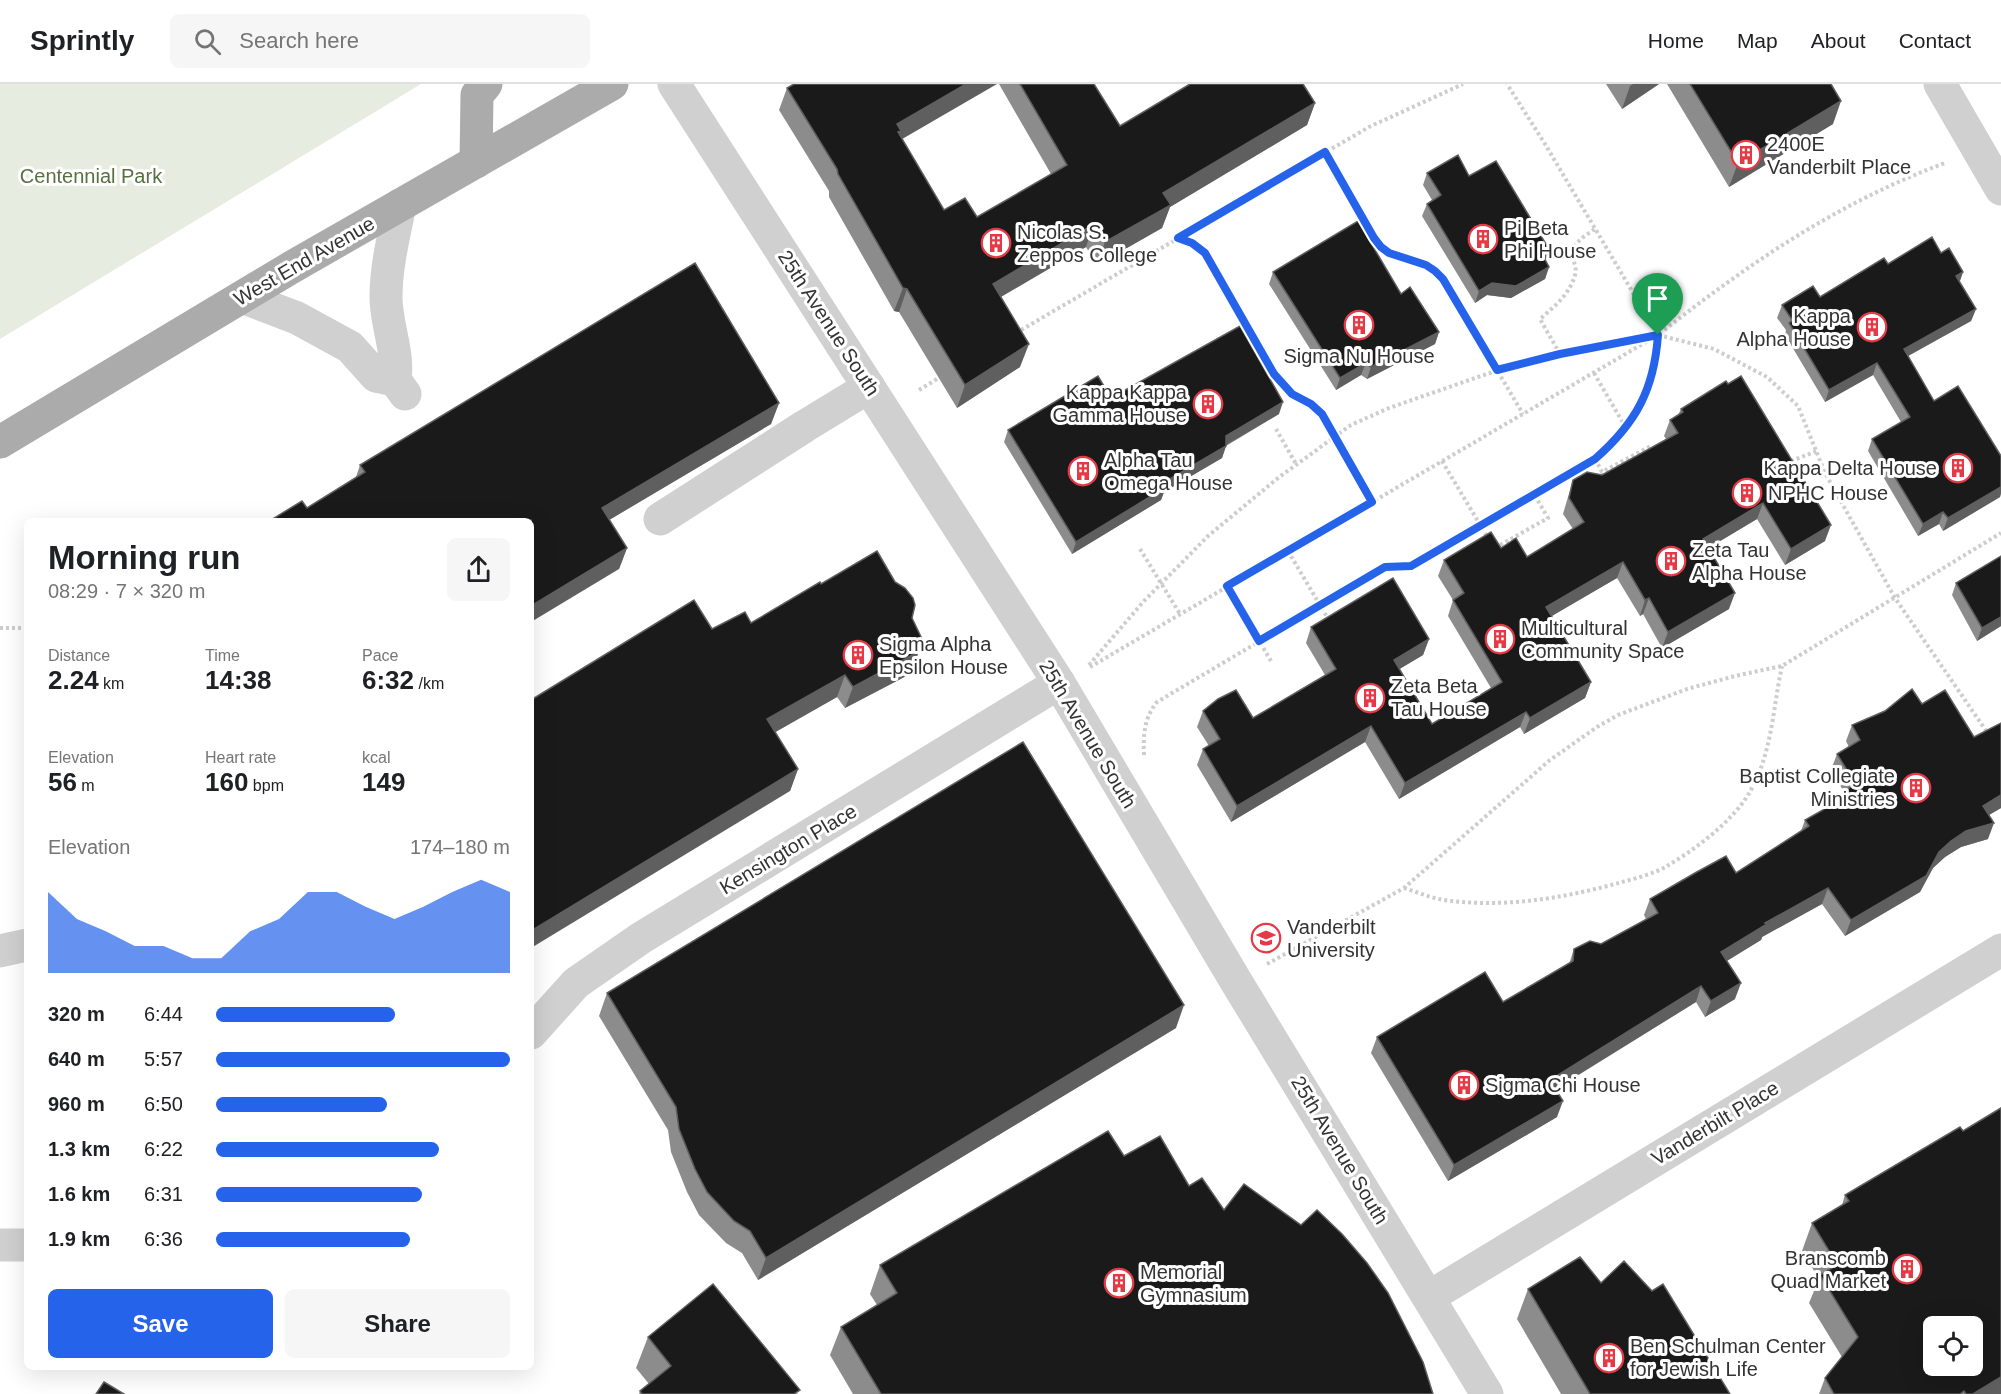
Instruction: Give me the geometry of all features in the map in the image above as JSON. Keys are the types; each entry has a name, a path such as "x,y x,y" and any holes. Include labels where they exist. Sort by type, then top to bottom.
{"main road":[{"path":"476,162 477,95 486,84"},
{"path":"509,142 548,107 560,84"},
{"name":"West End Avenue","path":"0,442 242,297 612,84"}],"street":[{"name":"25th Avenue South","path":"674,84 1059,683 1243,993 1487,1394"},
{"path":"1940,84 2001,189"},
{"path":"242,297 297,318 350,347 376,376 400,387 386,299 387,275 400,205"},
{"path":"660,519 869,387"},
{"name":"Kensington Place","path":"534,1030 576,983 641,938 1059,683"},
{"path":"0,951 24,946"},
{"name":"Vanderbilt Place","path":"1429,1297 2001,950"},
{"path":"0,1245 24,1245"}],"path":[{"path":"1008,337 1369,126 1463,84"},
{"path":"1145,763 1143,745 1145,727 1156,702 1385,567 1411,566 1595,459 1633,419 1649,387 1657,353 1658,335 1507,84"},
{"path":"1979,151 1932,168 1807,228 1768,253 1658,335 1087,669 1161,583 1225,521 1296,464 1352,425 1389,408 1497,370 1560,354 1658,335 1714,349 1767,377 1798,406 1825,473 1895,598 1994,743"},
{"path":"1325,152 1374,238 1389,253 1417,261 1435,271 1443,279 1523,414"},
{"path":"1560,354 1540,319 1565,295 1575,275 1572,255 1575,246 1583,237 1595,230"},
{"path":"1178,238 1192,243 1205,253 1274,374 1292,394 1311,404 1322,414 1372,502"},
{"path":"919,390 949,372"},
{"path":"1594,373 1626,428"},
{"path":"1276,429 1296,464"},
{"path":"1595,459 1602,472 1651,446 1656,456"},
{"path":"1786,455 1792,463 1817,451"},
{"path":"1442,462 1494,549 1548,518 1534,494"},
{"path":"1265,965 1404,888 1542,767 1597,727 1618,715 1687,689 1782,666 2001,533"},
{"path":"1703,536 1713,553"},
{"path":"1703,550 1710,546"},
{"path":"1140,549 1180,614"},
{"path":"1288,551 1327,617"},
{"path":"1227,586 1271,661"},
{"path":"0,628 24,628"},
{"path":"1404,888 1441,899 1476,903 1511,903 1545,900 1586,891 1636,878 1666,867 1720,827 1743,802 1759,773 1768,745 1782,666"}],"green space":[{"name":"Centennial Park","path":"0,84 421,84 0,339"}],"building":[{"name":"Nicolas S. Zeppos College","path":"794,84 966,84 897,124 901,131 898,132 944,210 965,198 977,217 1067,165 1020,84 1094,84 1120,126 1190,84 1303,84 1315,103 1163,193 1171,205 1105,242 1094,224 993,284 1029,344 965,385 907,289 903,288 837,169 787,88"},
{"name":"2400E Vanderbilt Place","path":"1690,84 1831,84 1841,101 1738,163"},
{"name":"Pi Beta Phi House","path":"1458,155 1469,176 1496,161 1549,249 1542,254 1549,267 1516,286 1492,283 1479,291 1427,204 1441,195 1427,173"},
{"name":"Sigma Nu House","path":"1358,221 1401,294 1410,287 1439,332 1371,367 1366,363 1340,378 1273,272"},
{"path":"1932,237 1941,253 1949,248 1963,272 1956,276 1976,309 1904,349 1934,401 1958,386 2001,456 2001,487 1948,518 1943,512 1923,524 1872,439 1910,417 1877,363 1829,390 1789,323 1792,320 1782,305 1813,286 1820,297 1884,258 1888,264"},
{"path":"695,263 779,403 602,508 627,548 534,604 534,518 274,518 302,501 307,508 365,472 360,465"},
{"path":"1240,326 1283,402 1226,436 1226,446 1163,483 1166,487 1076,542 1008,430 1098,376 1111,398"},
{"path":"1741,376 1831,525 1791,549 1763,503 1703,539 1735,593 1668,632 1649,598 1645,600 1623,562 1546,607 1591,682 1530,718 1526,712 1405,783 1371,726 1237,806 1203,749 1220,739 1203,711 1218,699 1236,690 1253,718 1336,669 1311,627 1393,578 1429,639 1394,660 1432,724 1502,682 1453,600 1464,593 1444,560 1491,532 1501,548 1516,538 1527,557 1584,522 1569,498 1573,480 1587,472 1602,475 1678,433 1670,420 1683,412 1681,409 1726,381 1728,384"},
{"path":"877,551 895,582 905,588 913,598 915,605 912,618 923,641 918,652 853,687 845,675 767,719 798,769 534,929 534,698 694,600 712,629 745,612 751,623 820,582 821,584"},
{"path":"2001,556 2001,617 1982,628 1956,583"},
{"path":"1912,689 1922,704 1945,690 1974,737 2001,723 2001,795 1983,806 1994,823 1966,831 1951,841 1939,852 1926,876 1851,920 1828,888 1765,923 1767,924 1721,952 1741,983 1711,1001 1701,986 1550,1080 1563,1101 1454,1165 1377,1037 1485,972 1503,1002 1573,961 1574,949 1590,941 1601,944 1658,913 1650,899 1695,873 1726,856 1736,873 1809,826 1805,820 1823,810 1855,783 1837,754 1860,740 1852,725 1885,711"},
{"path":"1023,742 1184,1005 766,1258 750,1231 734,1221 707,1192 679,1129 676,1107 607,993"},
{"name":"Branscomb Quad Market","path":"2001,1108 2001,1377 1973,1394 1966,1394 1964,1391 1960,1394 1834,1394 1825,1378 1858,1337 1820,1275 1832,1268 1829,1263 1834,1259 1812,1223 1849,1201 1845,1195 1960,1127 1963,1131"},
{"name":"Memorial Gymnasium","path":"1108,1131 1124,1156 1160,1136 1189,1186 1202,1178 1224,1210 1244,1184 1301,1225 1317,1210 1367,1263 1388,1293 1423,1362 1433,1394 881,1394 841,1327 897,1293 880,1265"},
{"path":"1580,1257 1601,1283 1624,1261 1652,1291 1663,1284 1730,1394 1590,1394 1528,1289"},
{"path":"713,1284 800,1390 794,1394 642,1394 640,1391 671,1366 648,1337"},
{"path":"104,1382 124,1394 96,1394"}],"place":[{"name":"2400E Vanderbilt Place","path":"1746,155"},
{"name":"Pi Beta Phi House","path":"1483,239"},
{"name":"Nicolas S. Zeppos College","path":"996,243"},
{"name":"Sigma Nu House","path":"1359,325"},
{"name":"Kappa Alpha House","path":"1872,327"},
{"name":"Kappa Kappa Gamma House","path":"1208,404"},
{"name":"Kappa Delta House","path":"1958,468"},
{"name":"Alpha Tau Omega House","path":"1083,471"},
{"name":"NPHC House","path":"1747,493"},
{"name":"Zeta Tau Alpha House","path":"1671,561"},
{"name":"Multicultural Community Space","path":"1500,639"},
{"name":"Sigma Alpha Epsilon House","path":"858,655"},
{"name":"Zeta Beta Tau House","path":"1370,698"},
{"name":"Baptist Collegiate Ministries","path":"1916,788"},
{"name":"Vanderbilt University","path":"1266,938"},
{"name":"Sigma Chi House","path":"1464,1085"},
{"name":"Branscomb Quad Market","path":"1907,1269"},
{"name":"Memorial Gymnasium","path":"1119,1283"},
{"name":"Ben Schulman Center for Jewish Life","path":"1609,1358"}],"route":[{"path":"1325,152 1381,247 1398,257 1426,265 1443,279 1497,370 1560,354 1658,335 1657,353 1649,387 1633,419 1609,447 1595,459 1411,566 1385,567 1259,641 1227,586 1372,502 1322,414 1311,404 1292,394 1274,374 1205,253 1192,243 1178,238 1325,152"}]}
